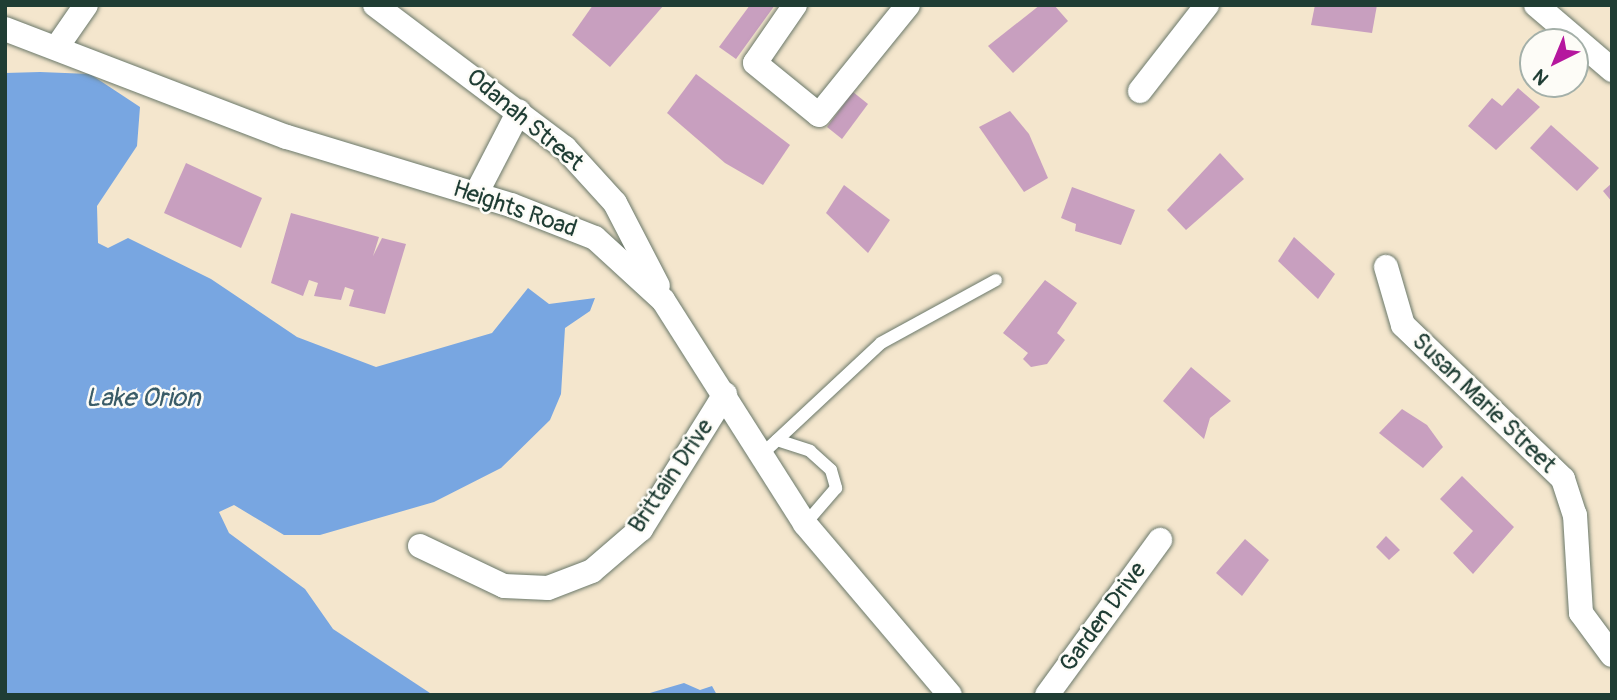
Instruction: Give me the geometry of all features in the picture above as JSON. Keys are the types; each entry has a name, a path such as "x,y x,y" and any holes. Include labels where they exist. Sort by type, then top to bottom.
{"street":[{"path":"59,44 86,5"},
{"name":"Odanah Street","path":"376,5 519,111 615,203 663,300"},
{"path":"795,5 755,63 819,115 908,5"},
{"path":"1140,91 1208,5"},
{"path":"1536,5 1612,70"},
{"name":"Heights Road","path":"5,29 59,44 239,120 476,194 595,238 663,300 725,394 769,447 805,524 940,691"},
{"path":"476,194 519,111"},
{"name":"Susan Marie Street","path":"1386,267 1403,325 1563,479 1575,515 1581,613 1612,654"},
{"name":"Brittain Drive","path":"420,546 504,586 548,588 593,571 641,530 725,394"},
{"name":"Garden Drive","path":"1047,695 1160,540"}],"lane":[{"path":"769,447 881,343 996,279"},
{"path":"769,447 810,451 831,470 836,488 805,524"}],"water":[{"name":"Lake Orion","path":"5,73 90,74 140,107 137,146 97,206 98,243 108,248 128,238 211,279 297,337 376,367 492,333 528,288 549,304 595,298 590,311 565,328 561,394 550,420 501,468 434,502 320,535 284,535 234,505 219,512 229,533 305,589 333,629 433,695 5,695"},
{"path":"684,683 700,690 712,686 717,695 643,695"}],"building":[{"path":"593,5 664,5 610,67 572,35"},
{"path":"750,5 775,5 736,59 719,47"},
{"path":"1040,5 1054,5 1068,21 1013,73 988,46"},
{"path":"1315,5 1377,5 1372,33 1311,25"},
{"path":"696,74 790,145 763,185 725,163 667,113"},
{"path":"1518,88 1519,98 1530,98 1540,107 1496,150 1468,126 1492,98 1502,106"},
{"path":"853,92 868,104 842,139 827,127"},
{"path":"1010,111 1029,134 1048,178 1024,192 979,127"},
{"path":"1551,125 1599,168 1577,191 1530,148"},
{"path":"1220,153 1244,179 1186,230 1167,210"},
{"path":"186,163 262,198 241,248 164,213"},
{"path":"1612,183 1612,202 1603,191"},
{"path":"844,185 890,220 868,253 826,213"},
{"path":"1072,187 1135,210 1121,245 1075,231 1076,224 1061,218"},
{"path":"291,213 379,237 373,256 382,238 406,244 385,314 349,306 354,290 345,287 341,300 314,296 318,283 309,280 303,296 271,283"},
{"path":"1294,237 1335,274 1318,299 1278,261"},
{"path":"1045,280 1077,303 1057,333 1065,340 1047,364 1031,367 1023,359 1028,353 1003,333"},
{"path":"1191,367 1231,401 1210,418 1204,439 1163,401"},
{"path":"1402,409 1427,425 1443,447 1423,468 1379,433"},
{"path":"1462,476 1514,527 1473,574 1453,553 1473,531 1440,499"},
{"path":"1386,536 1400,550 1389,560 1376,547"},
{"path":"1245,539 1269,560 1242,596 1216,573"}]}
